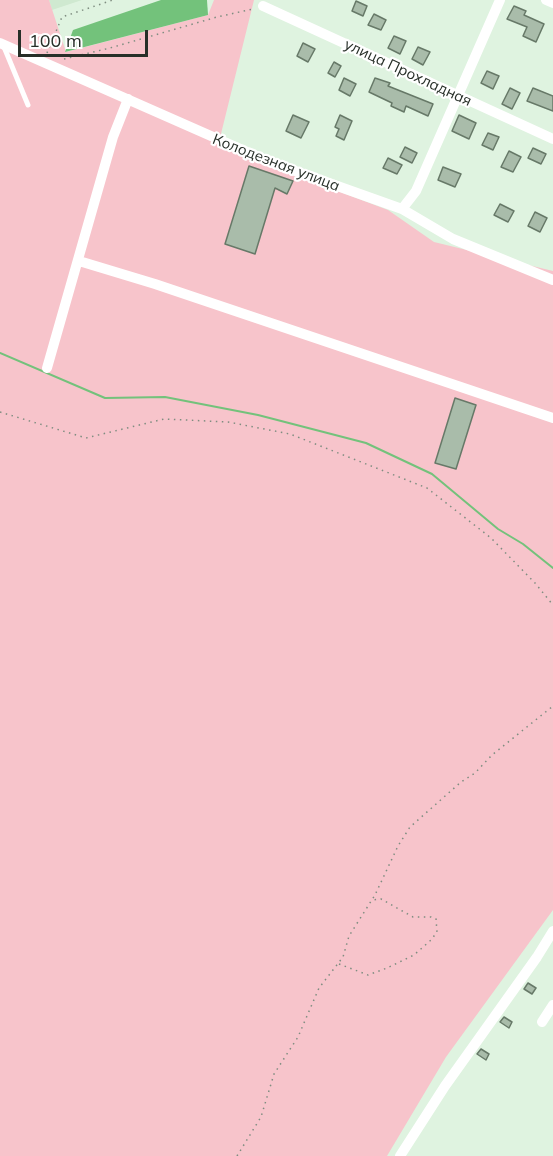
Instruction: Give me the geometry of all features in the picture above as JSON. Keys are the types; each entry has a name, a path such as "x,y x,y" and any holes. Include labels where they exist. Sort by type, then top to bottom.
{"street":[{"path":"402,209 416,191 500,0"},
{"path":"546,0 553,3"},
{"name":"улица Прохладная","path":"263,6 553,139"},
{"name":"Колодезная улица","path":"2,44 179,124 270,162 402,209 453,239 553,280"},
{"path":"47,368 113,137 128,99"},
{"path":"78,261 155,284 553,418"},
{"path":"400,1156 445,1086 553,931"},
{"path":"542,1022 553,1005"}],"lane":[{"path":"2,44 28,105"}],"path":[{"path":"43,62 62,17 113,0"},
{"path":"56,61 263,6"},
{"path":"0,411 87,438 164,419 228,422 290,434 427,488 491,538 536,583 553,605"},
{"path":"237,1156 261,1117 274,1074 298,1037 319,988 343,957 349,936 372,900 398,846 410,827 461,782 475,773 492,755 553,706"},
{"path":"338,964 368,975 414,955 437,932 436,919 413,917 381,899 372,900"}],"shaded area":[{"path":"0,0 49,0 66,52 208,15 214,0 254,0 218,146 388,210 434,242 553,271 553,910 446,1057 387,1156 0,1156"},
{"path":"49,0 82,0 52,10"},
{"path":"161,0 207,0 208,15 65,52 73,30"}],"building":[{"path":"356,1 367,6 363,16 352,11"},
{"path":"514,6 526,11 524,15 544,24 536,42 523,36 527,27 507,19"},
{"path":"374,14 386,20 381,30 368,25"},
{"path":"394,36 406,41 400,54 388,48"},
{"path":"303,43 315,49 308,62 297,56"},
{"path":"418,47 430,52 423,65 412,59"},
{"path":"334,62 341,66 335,77 328,73"},
{"path":"487,71 499,76 493,89 481,83"},
{"path":"344,78 356,84 350,96 339,90"},
{"path":"375,78 390,83 388,86 433,104 428,116 406,106 404,112 391,106 392,103 369,92"},
{"path":"510,88 520,93 512,109 502,104"},
{"path":"533,88 553,96 553,111 527,101"},
{"path":"293,115 309,122 301,138 286,131"},
{"path":"340,115 352,121 344,140 336,136 339,129 335,127"},
{"path":"459,115 476,123 469,139 452,131"},
{"path":"488,133 499,137 493,150 482,145"},
{"path":"405,147 417,153 412,163 400,157"},
{"path":"533,148 546,154 541,164 528,158"},
{"path":"509,151 521,157 513,172 501,167"},
{"path":"388,158 402,165 397,174 383,168"},
{"path":"249,166 293,181 287,194 275,188 255,254 225,244"},
{"path":"443,167 461,174 455,187 438,180"},
{"path":"500,204 514,211 508,222 494,215"},
{"path":"535,212 547,218 540,232 528,226"},
{"path":"455,398 476,405 456,469 435,463"},
{"path":"528,983 536,988 532,994 524,989"},
{"path":"504,1017 512,1022 509,1028 500,1022"},
{"path":"481,1049 489,1054 486,1060 477,1054"}],"waterway":[{"path":"0,353 105,398 165,397 258,415 366,443 432,474 498,529 523,544 553,568"}]}
